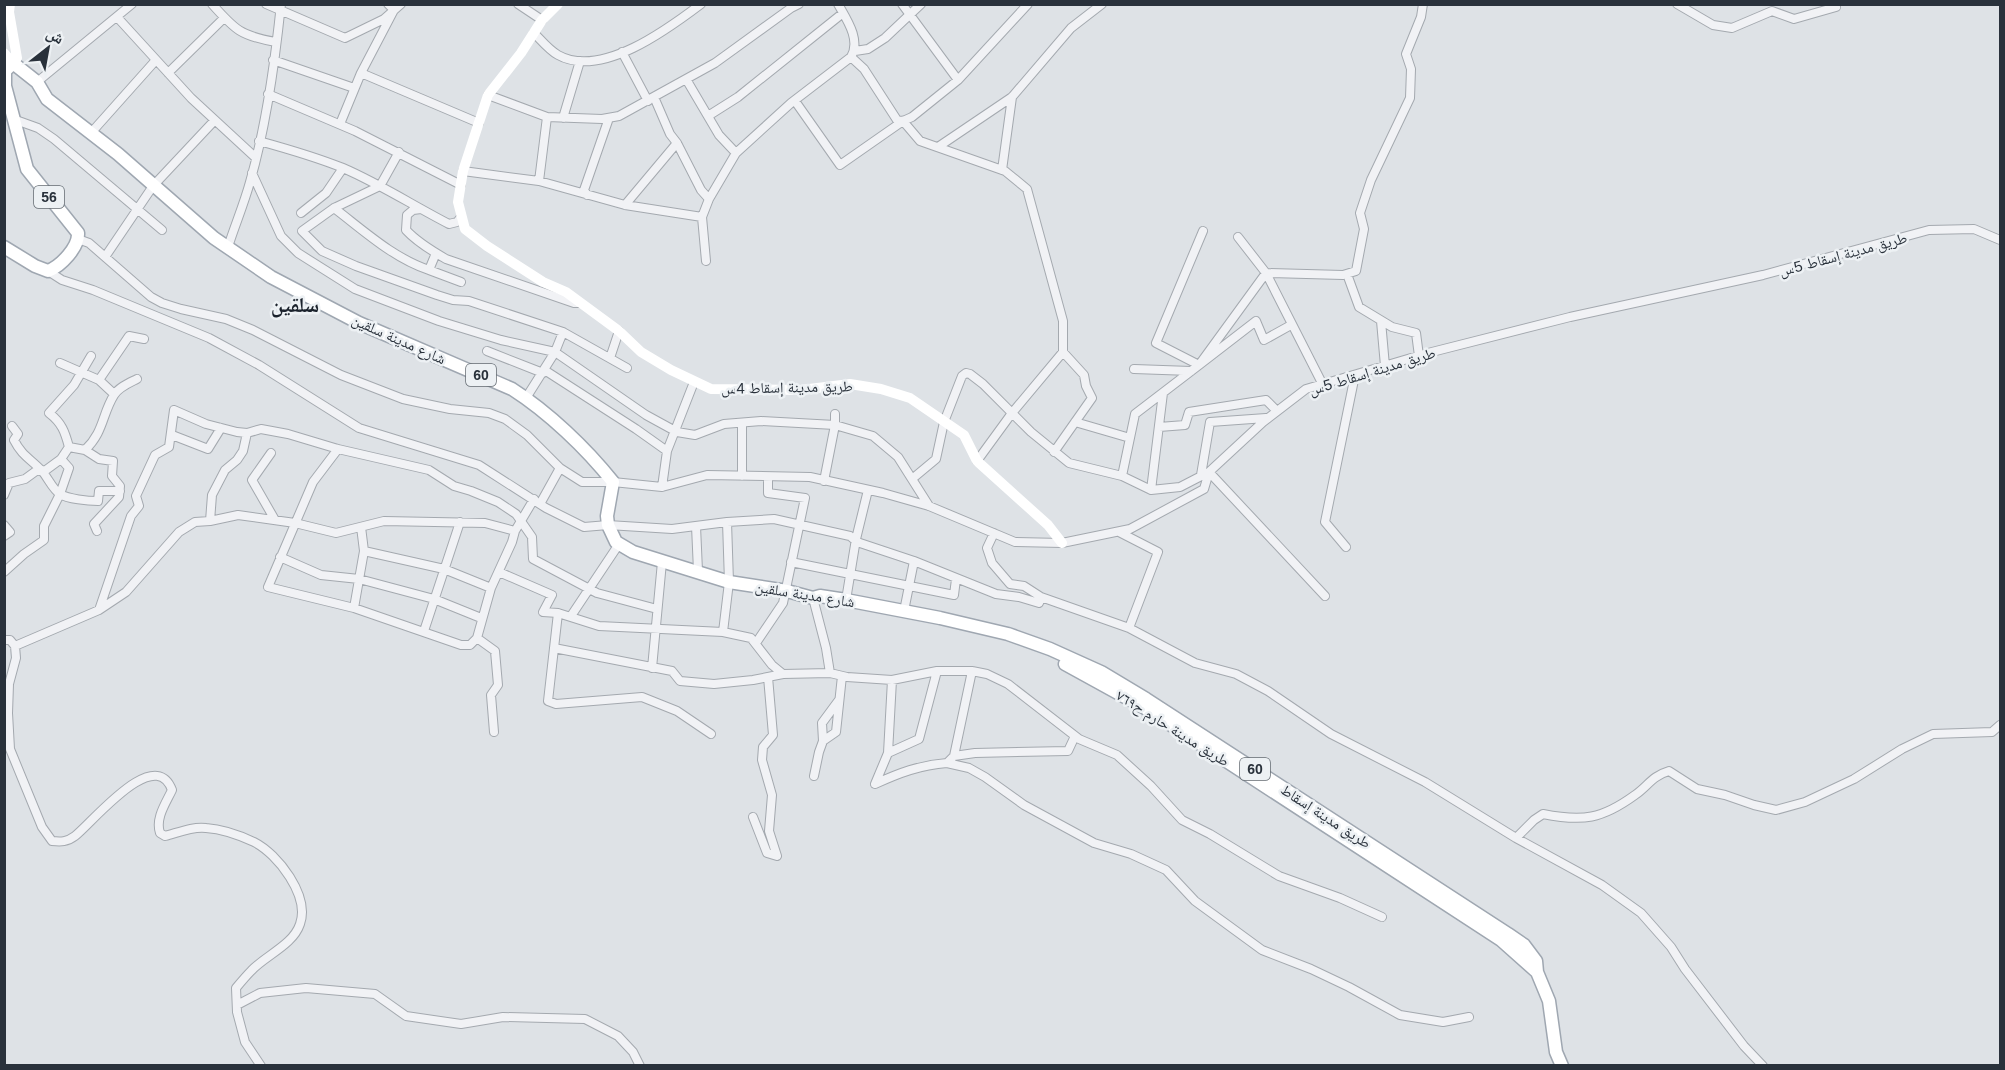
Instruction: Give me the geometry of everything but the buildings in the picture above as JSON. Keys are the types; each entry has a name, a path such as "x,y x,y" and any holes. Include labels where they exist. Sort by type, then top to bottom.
{"main road":[{"name":"شارع مدينة سلقين","path":"9,58 37,82 47,99 118,154 214,238 272,277 359,322 512,389 526,398 597,462 613,482"},
{"name":"56","path":"9,58 4,86 27,170 78,233 78,239"},
{"path":"4,247 35,266 48,271 64,260 78,239"},
{"path":"613,482 607,516 608,525 619,544"},
{"name":"شارع مدينة سلقين","path":"619,544 633,552 729,582 787,591 813,598 820,596 846,600 940,618"},
{"name":"طريق مدينة حارم ح٧٦٩","path":"940,618 1010,640 1070,666 1145,708 1500,940 1537,972 1549,1001 1556,1052 1562,1065"}],"street":[{"path":"9,58 17,58 9,12 10,4"},
{"path":"37,82 132,4"},
{"path":"212,4 224,18 244,34 276,42"},
{"path":"266,4 280,8 345,38 384,19 394,6"},
{"path":"518,4 542,20"},
{"path":"259,141 344,168 449,224 457,222 461,217 458,202 463,171 488,95 521,53 542,20 558,4"},
{"path":"534,33 558,55 580,61 605,59 670,27 700,4"},
{"path":"488,95 547,117 609,118 619,116 714,63 789,6 799,4"},
{"path":"838,4 856,42 853,54"},
{"path":"902,4 958,80"},
{"path":"706,261 702,217 709,199 736,153 853,54 877,44 921,4"},
{"path":"795,101 840,165 912,117 958,80 1028,4"},
{"path":"938,147 1012,97 1071,28 1102,4"},
{"path":"1266,273 1343,275 1356,271 1364,230 1360,213 1371,180 1410,98 1411,69 1406,54 1421,17 1423,4"},
{"path":"1677,4 1713,24 1732,28 1772,11 1794,19 1836,7"},
{"path":"340,124 354,88 394,6"},
{"path":"228,247 256,159 280,8"},
{"path":"708,117 738,97 843,13"},
{"path":"117,17 214,121 256,159"},
{"path":"168,73 224,18"},
{"path":"622,52 669,134 677,143 701,190 709,199"},
{"path":"853,54 897,120 903,121 920,141 1002,170 1027,189 1063,321 1063,352 1012,413 978,461"},
{"path":"90,134 156,60"},
{"path":"273,60 354,88"},
{"path":"563,118 580,61"},
{"path":"361,73 479,123"},
{"path":"686,79 718,135 736,153"},
{"path":"268,94 340,124 461,185"},
{"path":"1002,170 1012,97"},
{"path":"539,181 547,117"},
{"path":"587,195 584,190 609,118"},
{"path":"12,119 38,128 54,139 162,230"},
{"path":"105,257 153,186 214,121"},
{"path":"625,206 677,143"},
{"path":"399,152 380,186 334,208 302,231 322,251 437,295 469,302 563,332 627,368"},
{"path":"301,213 326,193 344,168"},
{"path":"463,171 539,181 625,206 702,217"},
{"path":"252,173 281,236 288,244 318,267 355,289 439,321 501,340 555,352 646,415 675,431 696,435 724,424 761,421 836,425 873,436 898,457 929,506"},
{"path":"334,208 394,254 417,266 461,282"},
{"path":"421,209 413,210 407,215 406,230 413,238 446,259 579,303"},
{"name":"طريق مدينة إسقاط 4س","path":"461,217 465,229 487,246 543,282 566,292 619,331 641,351 693,382 711,389 801,390 850,384 881,389 910,398 964,435 978,461 1048,525 1062,543"},
{"name":"طريق مدينة إسقاط 5س","path":"78,239 89,243 151,297 162,303 226,319 341,375 403,399 450,409 489,413 505,419 527,435 560,468 582,482 613,482 662,487 707,475 810,477 929,506 1015,542 1062,543 1130,529 1204,489 1205,473 1267,418 1306,389 1419,356 1570,317 1762,275 1929,230 1974,229 2001,240"},
{"path":"1199,365 1156,343 1203,231"},
{"path":"1238,237 1266,273 1323,385"},
{"path":"429,270 436,253"},
{"path":"48,271 62,280 93,290 208,338 259,365 359,428 479,465 584,527 608,525 672,529 774,519 850,536 857,542 914,561 996,594 1039,603 1041,597"},
{"path":"1199,365 1266,273"},
{"path":"1347,274 1359,307 1392,327 1416,333 1419,356"},
{"path":"1122,476 1135,414 1256,321 1263,340 1291,325"},
{"path":"1381,321 1385,366"},
{"path":"610,358 619,331"},
{"path":"526,398 555,352 563,332"},
{"path":"99,380 129,336 144,339"},
{"path":"488,351 543,373 546,371 667,451"},
{"path":"1054,452 1092,398 1084,375 1063,352"},
{"path":"4,495 9,483 25,479 36,471 46,470 61,459 69,447 59,421 49,413 74,385 91,356"},
{"path":"60,363 99,380 114,394"},
{"path":"1134,369 1191,371"},
{"path":"912,479 936,459 944,422 962,376 966,373 983,384 1069,464 1122,476 1151,490 1180,487 1205,473"},
{"path":"1346,547 1325,522 1355,375"},
{"path":"86,450 95,440 114,394 137,379"},
{"path":"662,487 667,451 693,382"},
{"path":"1151,490 1163,393"},
{"path":"1159,427 1185,425 1189,412 1266,400 1276,411"},
{"path":"99,610 131,516 138,506 136,496 155,455 169,447 174,410 206,424 237,432 247,433 261,429 288,434 338,449 429,470 454,486 498,502 516,514 532,537 533,559 597,593 657,609"},
{"path":"824,481 836,425 835,414"},
{"path":"636,429 646,415"},
{"path":"1267,418 1210,422 1205,473 1325,596"},
{"path":"1075,422 1130,438"},
{"path":"742,423 742,476"},
{"path":"12,426 18,434 14,440 19,450 41,470 60,494 98,501 99,491 120,491"},
{"path":"172,435 208,449 221,428"},
{"path":"210,521 212,495 225,470 237,460 243,451 247,433"},
{"path":"69,447 86,450 99,459 113,461 112,476 120,486 119,497 94,524 97,531"},
{"path":"338,449 313,482 267,587 354,608 461,645 470,645 477,638 491,588 515,531 560,468"},
{"path":"271,453 252,480 275,520"},
{"path":"4,572 44,540 44,526 60,494 69,468 61,459"},
{"path":"756,643 783,603 805,498 768,493 768,477"},
{"path":"846,600 856,540 868,490"},
{"path":"15,646 99,610 126,592 179,532 195,522 238,515 336,533 384,521 485,523 515,531"},
{"path":"424,631 460,522"},
{"path":"723,632 729,582 727,522"},
{"path":"4,525 10,532 4,536"},
{"path":"696,526 698,571"},
{"path":"354,608 364,551 361,527"},
{"path":"1119,532 1158,552 1130,628"},
{"path":"994,533 987,548 992,563 1010,584 1024,586 1041,597 1130,628 1195,663 1236,674 1268,691 1331,734 1425,782 1516,838 1602,885 1641,913 1671,946 1684,969 1744,1046 1763,1065"},
{"path":"571,616 619,544"},
{"path":"364,551 444,569 491,588"},
{"path":"280,557 321,575 359,579 434,598 481,618"},
{"path":"904,611 914,561"},
{"path":"652,668 662,562"},
{"path":"791,562 954,595 956,579"},
{"path":"499,572 552,595 543,612 571,616 599,626 723,632 751,638 772,665 783,674"},
{"path":"813,598 830,673"},
{"path":"558,614 548,701 556,704 642,697 677,711 711,734"},
{"path":"477,638 495,651 498,685 490,695 494,732"},
{"path":"4,640 10,640 15,646 16,658 9,684 10,749 42,827 52,841 64,842 74,837 134,783 150,776 161,776 168,780 172,790 161,813 158,826 160,833 165,836 203,827 229,832 255,843 274,858 293,881 302,902 301,923 292,938 251,970 236,988 237,1005 245,1042 261,1065"},
{"path":"554,648 672,671 680,681 714,684 783,674 830,673 892,680 937,671 972,671 987,674 1008,684 1075,736 1117,755 1151,786 1182,820 1210,834 1249,860 1279,876 1382,916"},
{"path":"888,753 919,740 937,671"},
{"path":"947,763 954,756 972,671"},
{"path":"814,776 824,741 836,732 842,676"},
{"path":"753,817 767,853 777,856 769,831 772,795 762,760 763,747 773,735 768,677"},
{"path":"892,680 888,753 875,784 903,771 930,764 947,763 969,768 1024,805 1094,843 1131,854 1166,870 1195,901 1262,950 1320,974 1400,1015 1443,1022 1469,1017"},
{"path":"824,741 822,723 840,699"},
{"path":"1516,838 1543,814 1565,818 1594,818 1636,795 1657,775 1669,771 1697,789 1776,810 1805,802 1844,784 1933,734 1992,732 2001,725"},
{"path":"954,756 975,753 1068,751 1075,736"},
{"path":"237,1005 260,993 306,988 375,994 406,1017 461,1024 503,1017 585,1019 618,1036 633,1052 640,1065"}],"district":[{"name":"سلقين","path":"295,304"}]}
